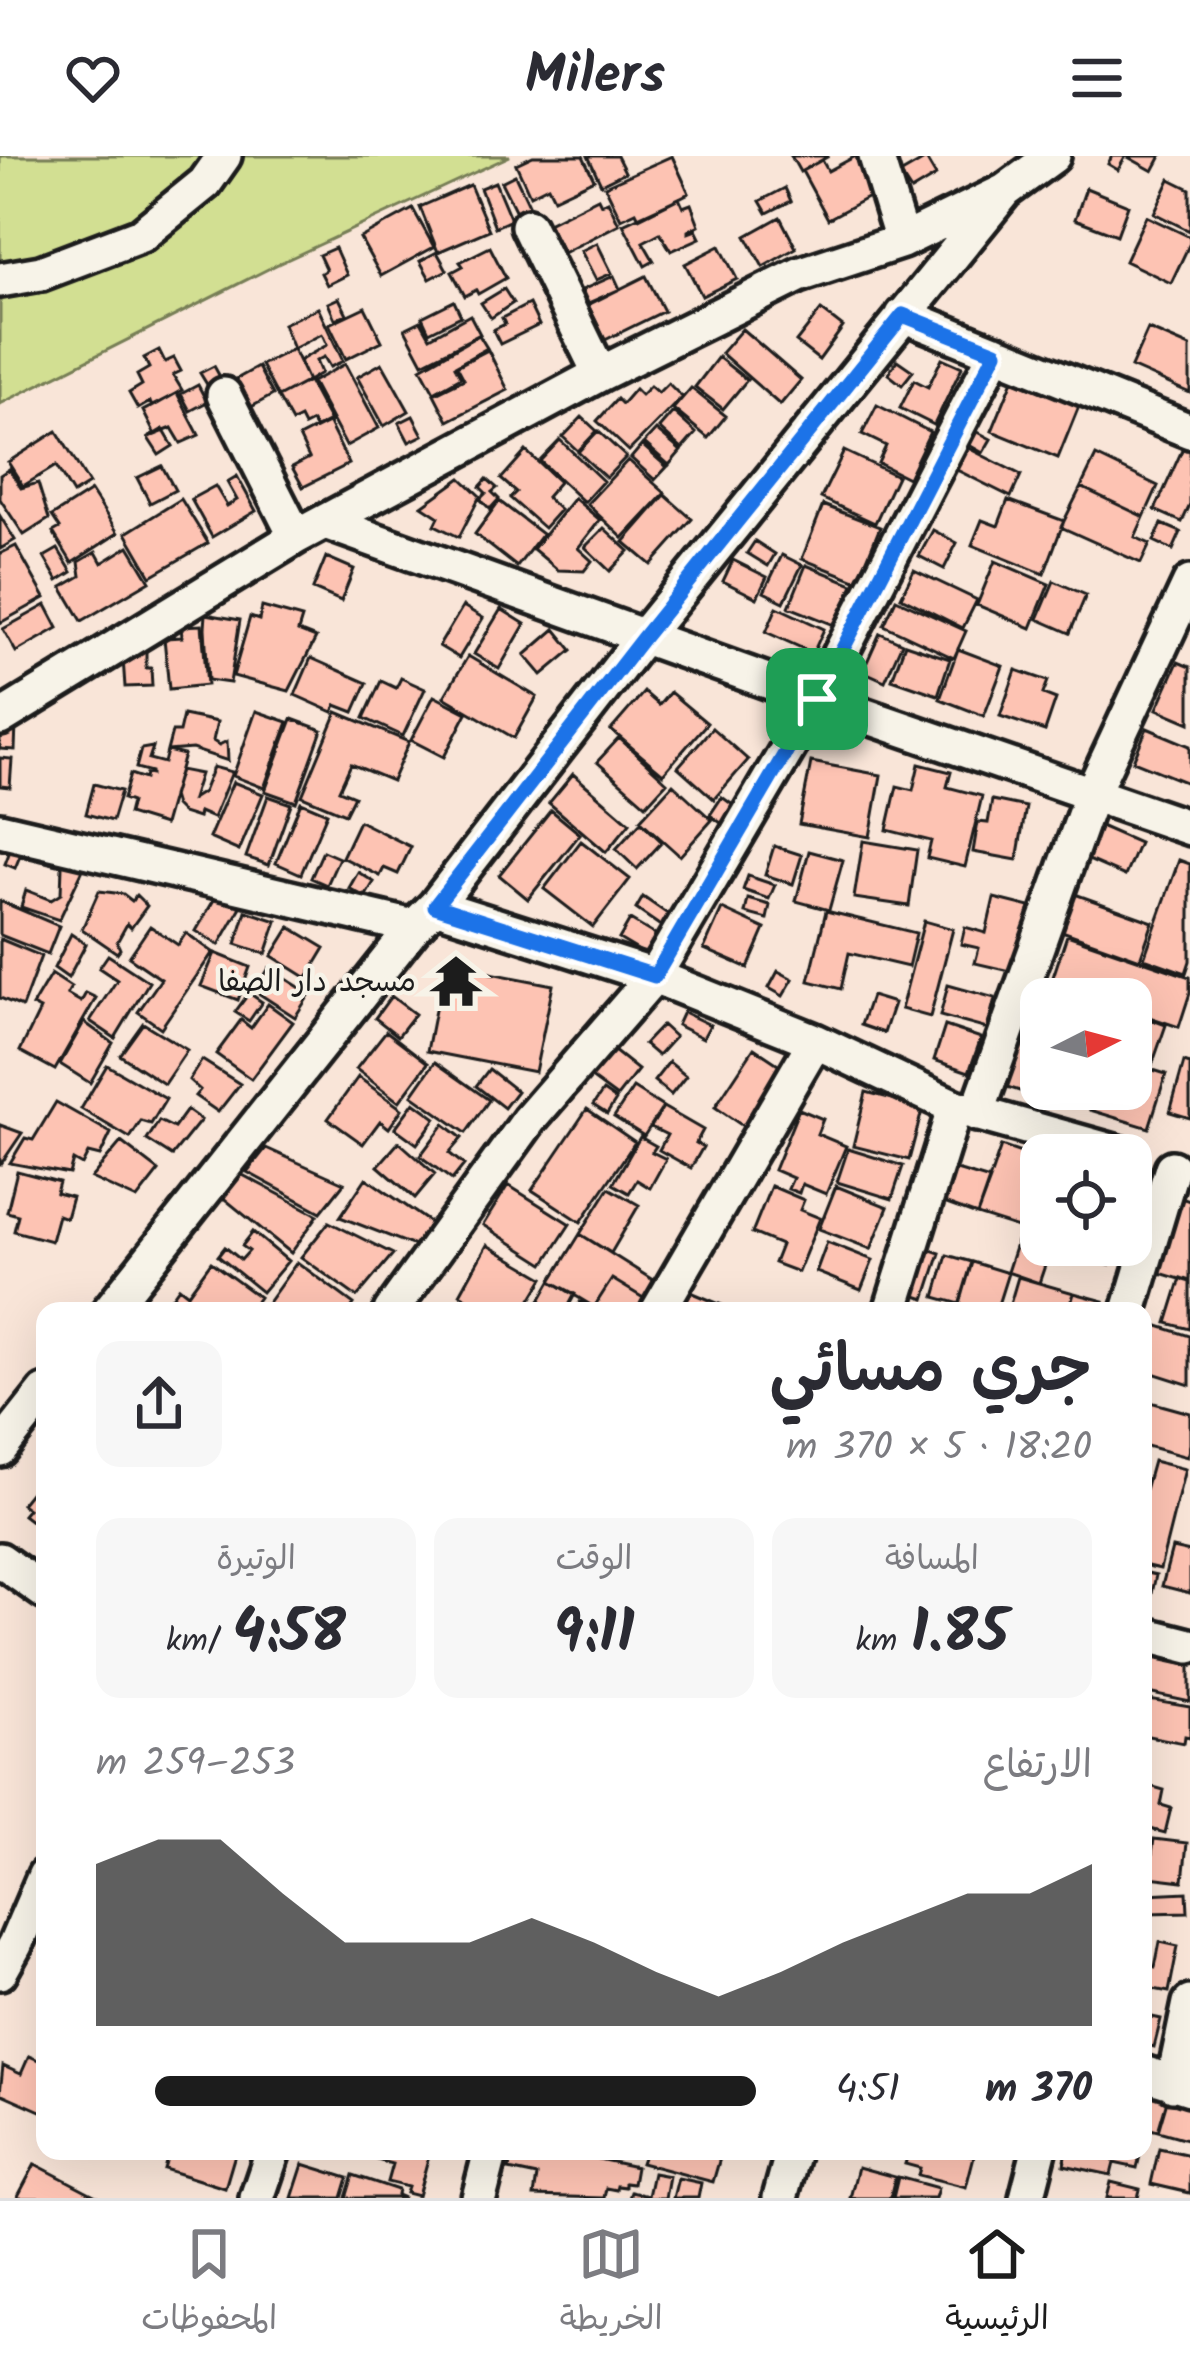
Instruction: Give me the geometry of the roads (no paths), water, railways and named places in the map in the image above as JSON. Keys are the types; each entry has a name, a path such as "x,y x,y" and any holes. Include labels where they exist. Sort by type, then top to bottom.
{"street":[{"path":"0,280 41,273 141,235 205,183 224,156"},
{"path":"876,156 902,241"},
{"path":"0,718 310,529 600,374 799,275 902,241 1005,191 1053,156"},
{"path":"116,1302 1005,191"},
{"path":"528,226 600,374"},
{"path":"903,315 1190,431"},
{"path":"398,1302 529,1120 655,976 817,699 996,352"},
{"path":"224,395 310,529 643,638 1190,828"},
{"path":"894,1302 1092,793 1190,583"},
{"path":"0,830 424,917 655,976 815,1041 966,1110 1051,1134"},
{"path":"663,1302 815,1041"},
{"path":"1132,1302 1181,1171 1152,1163"},
{"path":"0,1448 36,1403"},
{"path":"0,1560 36,1586"},
{"path":"1152,1636 1190,1646"},
{"path":"36,1892 5,1951 36,1960"},
{"path":"1169,2082 1190,2003"},
{"path":"256,2198 270,2160"},
{"path":"478,2198 489,2160"},
{"path":"780,2198 791,2160"},
{"path":"1027,2198 1037,2160"}],"place":[{"name":"مسجد دار الصفا","path":"456,981"}]}
